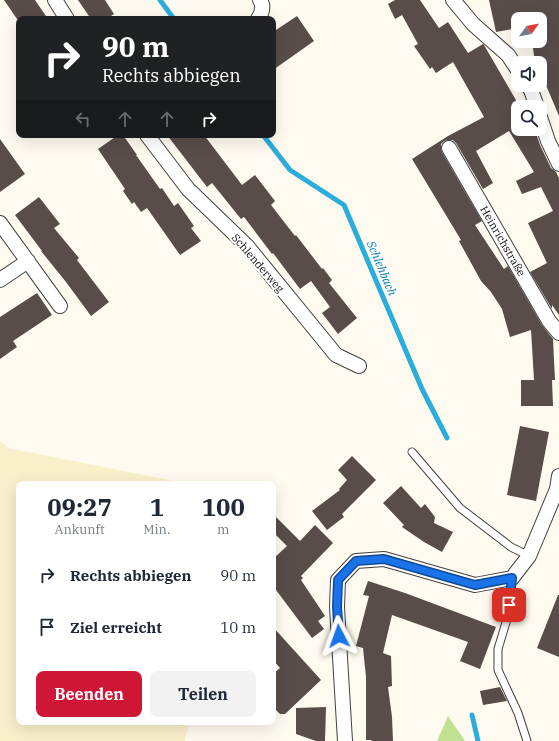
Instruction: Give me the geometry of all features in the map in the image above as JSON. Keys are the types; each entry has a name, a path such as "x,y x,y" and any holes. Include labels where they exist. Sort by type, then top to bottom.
{"street":[{"path":"55,0 65,16"},
{"path":"259,16 262,10 260,0"},
{"path":"453,0 473,24 508,55 511,60"},
{"path":"546,136 559,164"},
{"name":"Schlenderweg","path":"149,138 188,189 247,246 336,355 359,366"},
{"name":"Heinrichstraße","path":"449,148 549,321 559,333"},
{"path":"0,223 60,306"},
{"path":"0,280 28,261"},
{"path":"345,741 337,607 338,580 356,561 384,559 475,585 512,578 529,556 557,489 559,476"}],"lane":[{"path":"412,452 460,508 511,547 529,556"},
{"path":"512,578 507,619 498,649 498,670 518,713 528,741"}],"shaded area":[{"path":"0,441 8,448 174,481 16,481 16,725 188,725 185,741 0,741"}],"green space":[{"path":"448,716 465,741 437,741"}],"building":[{"path":"4,0 35,0 46,16 16,16 16,18"},
{"path":"78,0 105,0 114,14 111,16 89,16"},
{"path":"395,0 420,0 439,28 448,22 468,53 483,44 516,100 511,100 511,134 509,131 476,151 493,183 483,189 453,140 444,141 441,144 441,148 482,221 475,225 504,269 508,266 542,325 553,339 555,380 552,380 553,406 521,406 521,380 534,380 531,330 510,337 502,309 491,292 481,281 459,241 461,240 412,159 448,136 484,117 453,62 436,73 432,67 430,69 414,46 418,44 402,15 395,19 388,4"},
{"path":"489,0 559,0 559,116 547,88 547,56 534,56 533,48 547,48 547,12 511,12 511,29 496,32"},
{"path":"297,16 314,41 276,68 276,30"},
{"path":"512,136 537,136 551,168 556,172 559,178 559,315 552,305 552,309 530,272 547,263 528,223 553,211 541,187 522,194 516,181 534,172"},
{"path":"114,138 125,138 160,189 162,188 174,206 178,203 194,226 191,228 201,241 180,255 147,208 141,212 134,202 132,204 123,191 125,189 98,149"},
{"path":"169,138 206,138 242,185 255,175 275,201 271,205 322,269 323,268 332,280 329,283 357,318 338,334 322,313 330,307 311,281 300,289 244,217 241,219 212,183 207,187"},
{"path":"0,139 25,174 0,192"},
{"path":"39,197 60,224 54,228 79,258 77,260 109,302 91,316 15,215"},
{"path":"37,293 52,315 13,341 17,347 0,359 0,317"},
{"path":"520,426 549,432 536,501 507,495"},
{"path":"352,456 376,480 342,514 344,517 327,530 312,511 340,490 339,489 347,480 338,470"},
{"path":"401,486 421,508 425,504 435,517 434,523 453,532 442,552 402,527 404,525 383,503"},
{"path":"276,517 300,541 315,525 333,543 301,576 303,578 301,580 325,616 318,621 324,629 312,638 276,590 276,556 287,546 276,535"},
{"path":"368,581 405,593 496,627 480,669 460,661 468,642 392,615 383,653 391,656 392,686 388,687 392,717 393,741 366,740 366,677 363,648 356,646 369,596 363,595"},
{"path":"559,595 559,657 537,648"},
{"path":"276,630 321,680 285,714 280,714 276,710 276,671 280,668 276,663"},
{"path":"500,687 507,701 483,705 480,691"},
{"path":"326,707 325,741 316,741 296,734 296,708"}],"waterway":[{"name":"Schlehbach","path":"160,0 172,16"},
{"name":"Schlehbach","path":"265,138 290,170 344,205 422,389 447,438"},
{"name":"Schlehbach","path":"472,715 478,741"}],"route":[{"path":"339,636 337,607 338,580 356,561 384,559 475,585 512,578 509,605"}]}
